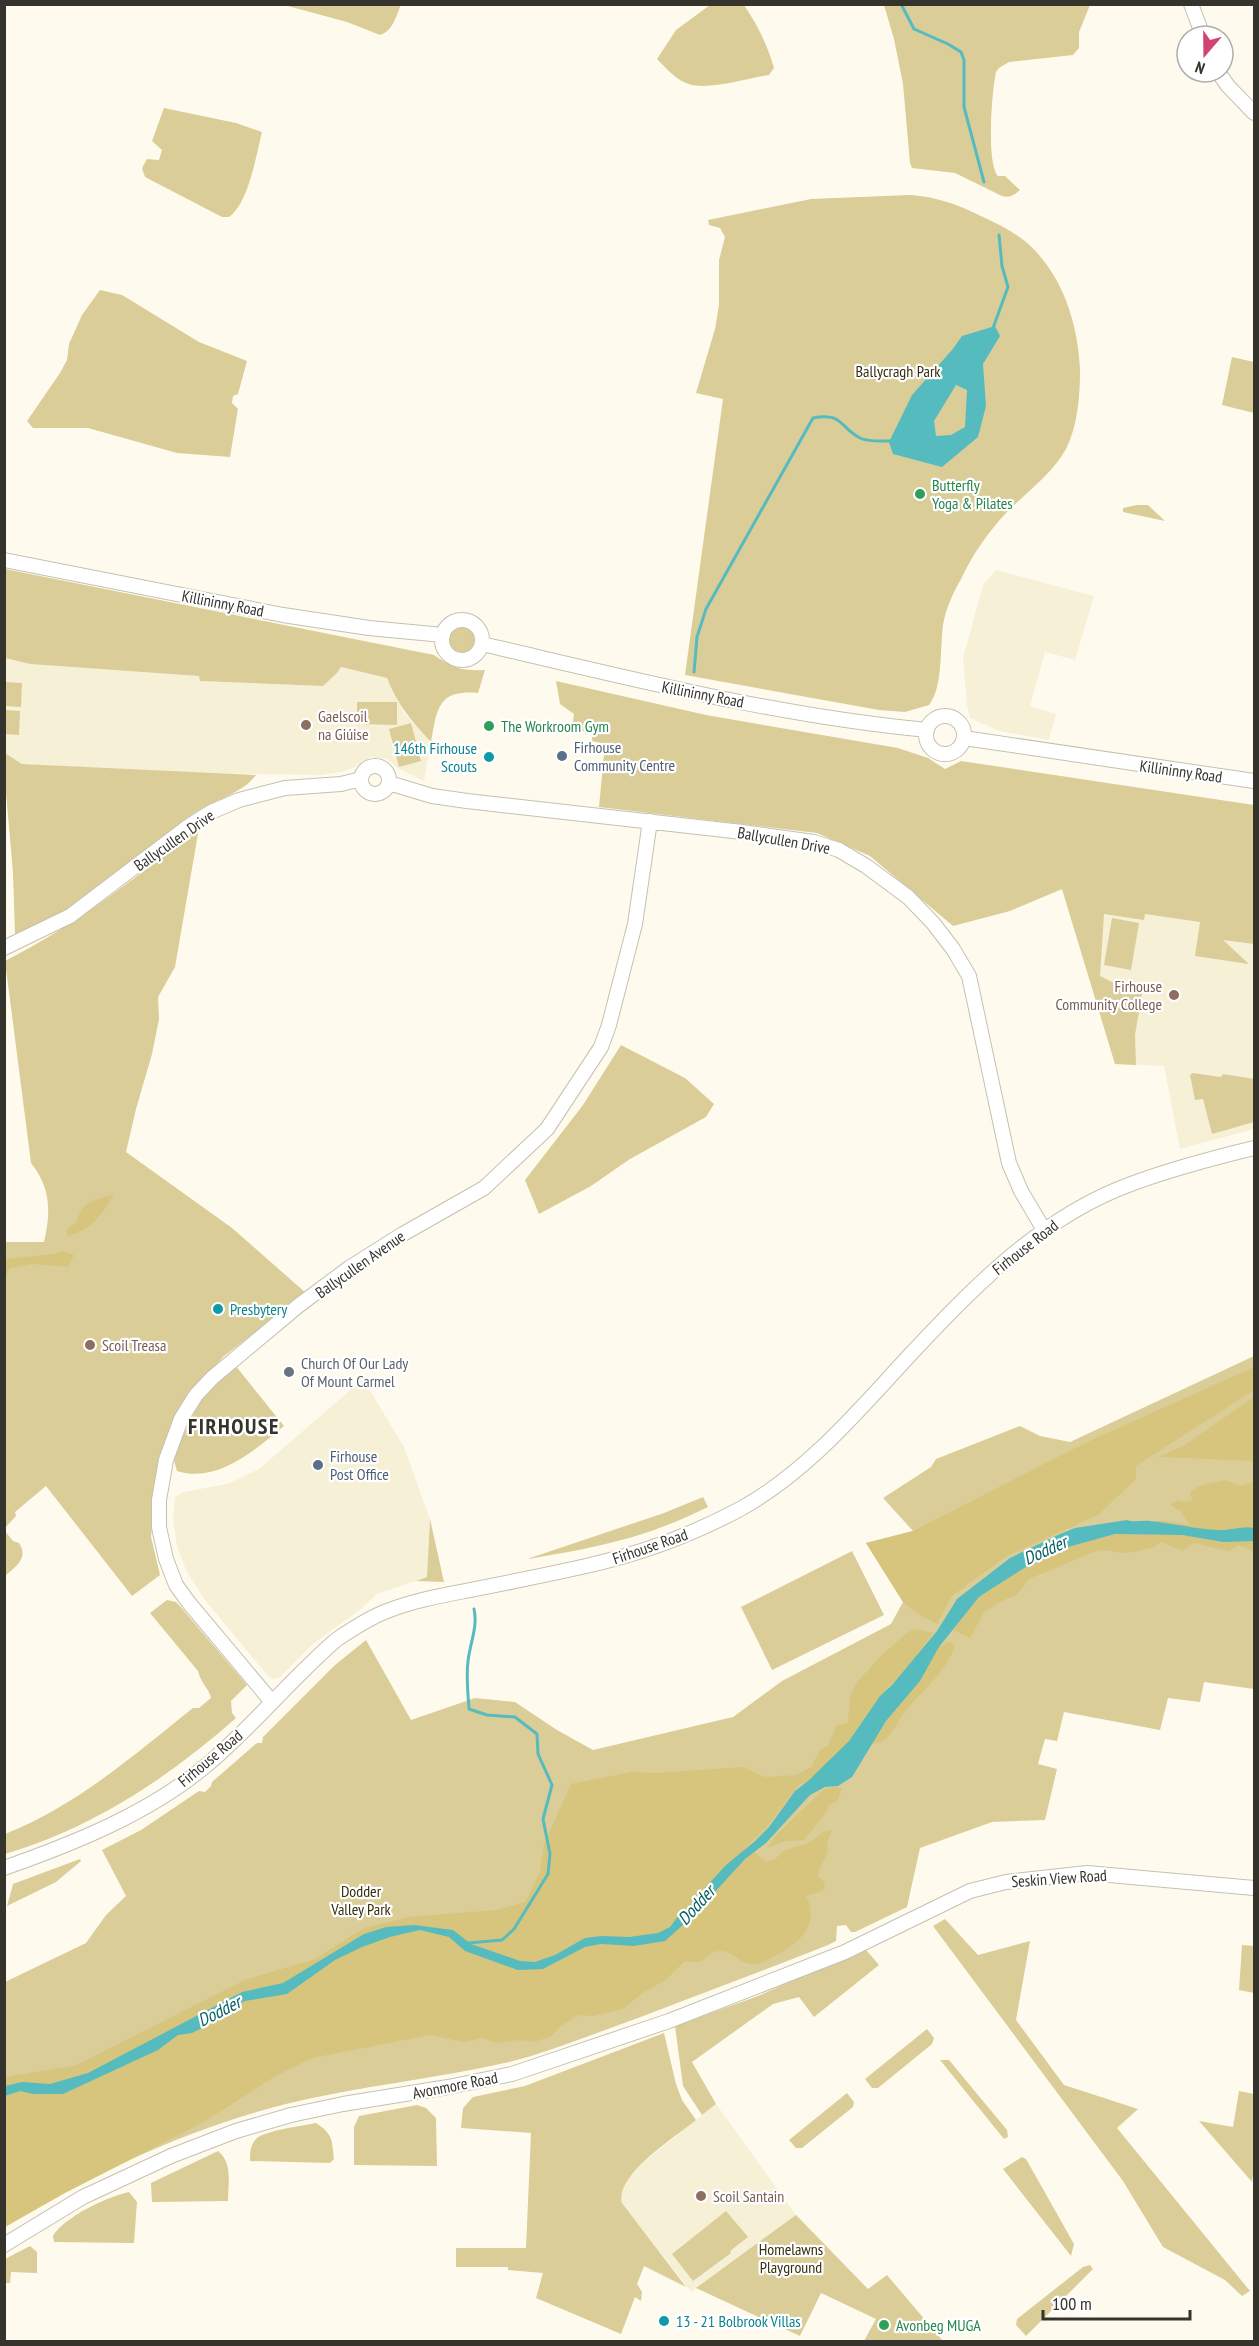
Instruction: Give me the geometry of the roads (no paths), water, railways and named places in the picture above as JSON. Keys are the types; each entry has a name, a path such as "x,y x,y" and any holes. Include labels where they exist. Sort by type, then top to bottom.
{"street":[{"path":"1191,4 1198,24"},
{"path":"1227,84 1254,113"},
{"name":"Killininny Road","path":"4,560 283,615 369,628 443,635"},
{"path":"467,620 478,627 482,644 474,656 468,659 455,659 445,650 443,635 448,626 454,622 467,620"},
{"name":"Killininny Road","path":"482,644 713,697 872,725 927,730"},
{"path":"953,717 962,726 964,738 959,749 943,754 931,748 926,736 927,730 934,719 953,717"},
{"name":"Killininny Road","path":"964,738 1254,781"},
{"name":"Ballycullen Drive","path":"4,948 70,916 186,828 211,812 259,793 285,788 341,784 361,779 368,768 376,766 387,771 389,783 383,791 374,794 364,787 361,779"},
{"name":"Ballycullen Drive","path":"389,783 432,796 468,801 814,842 839,850 892,885 933,923 953,949 969,976 1009,1163 1021,1191 1044,1230"},
{"name":"Ballycullen Avenue","path":"272,1702 189,1603 176,1585 168,1565 157,1513 166,1460 181,1419 196,1395 213,1378 298,1306 349,1268 394,1239 484,1188 547,1129 601,1047 609,1025 635,924 650,821"},
{"name":"Firhouse Road","path":"4,1868 57,1849 113,1824 184,1782 209,1763 336,1640 358,1625 386,1611 445,1595 589,1566 650,1549 744,1507 802,1465 830,1440 943,1319 992,1272 1044,1230 1068,1215 1130,1184 1254,1148"},
{"name":"Seskin View Road","path":"907,1921 979,1889 1006,1882 1076,1874 1132,1876 1254,1888"},
{"name":"Avonmore Road","path":"4,2245 83,2198 171,2156 236,2132 322,2108 512,2074 669,2021 872,1940 907,1921"}],"water":[{"path":"995,326 1000,336 983,364 986,406 978,437 942,467 893,454 889,442 912,395 962,336","holes":["956,385 967,390 965,427 951,435 936,436 934,421"]},
{"name":"Dodder","path":"1127,1520 1217,1530 1250,1527 1254,1528 1254,1541 1223,1542 1182,1535 1115,1534 1050,1552 979,1597 939,1647 920,1681 886,1721 852,1777 838,1786 825,1787 810,1795 766,1843 745,1859 693,1916 665,1941 634,1946 601,1944 585,1947 543,1969 518,1970 465,1951 449,1937 420,1930 390,1937 335,1960 287,1994 245,2001 219,2012 202,2028 192,2033 178,2035 158,2050 63,2094 33,2094 20,2091 5,2096 5,2086 22,2082 50,2084 88,2073 242,1992 283,1983 364,1934 386,1927 414,1925 453,1930 471,1944 520,1961 535,1962 555,1955 585,1938 629,1937 658,1933 670,1927 679,1915 699,1898 704,1889 726,1865 769,1827 795,1791 849,1741 880,1696 937,1631 957,1599 1010,1558 1060,1534 1075,1528"}],"waterway":[{"path":"901,4 914,29 961,52 964,60 964,107 984,182"},
{"path":"993,328 1008,287 1002,266 999,235"},
{"path":"694,672 697,637 706,609 813,418 830,417 863,439 890,441"},
{"path":"468,1943 502,1940 514,1929 548,1874 550,1854 543,1819 552,1785 538,1754 537,1734 515,1717 487,1715 469,1709 467,1667 474,1629 474,1609"}],"place":[{"name":"Butterfly Yoga & Pilates","path":"920,494"},
{"name":"Gaelscoil na Giúise","path":"306,725"},
{"name":"The Workroom Gym","path":"489,726"},
{"name":"Firhouse Community Centre","path":"562,756"},
{"name":"146th Firhouse Scouts","path":"489,757"},
{"name":"Firhouse Community College","path":"1174,995"},
{"name":"Presbytery","path":"218,1309"},
{"name":"Scoil Treasa","path":"90,1345"},
{"name":"Church Of Our Lady Of Mount Carmel","path":"289,1372"},
{"name":"Firhouse Post Office","path":"318,1465"},
{"name":"Scoil Santain","path":"701,2196"},
{"name":"13 - 21 Bolbrook Villas","path":"664,2321"},
{"name":"Avonbeg MUGA","path":"884,2325"}],"district":[{"name":"FIRHOUSE","path":"234,1426"}],"park label":[{"name":"Ballycragh Park","path":"898,371"},
{"name":"Dodder Valley Park","path":"361,1900"},
{"name":"Homelawns Playground","path":"791,2258"}]}
